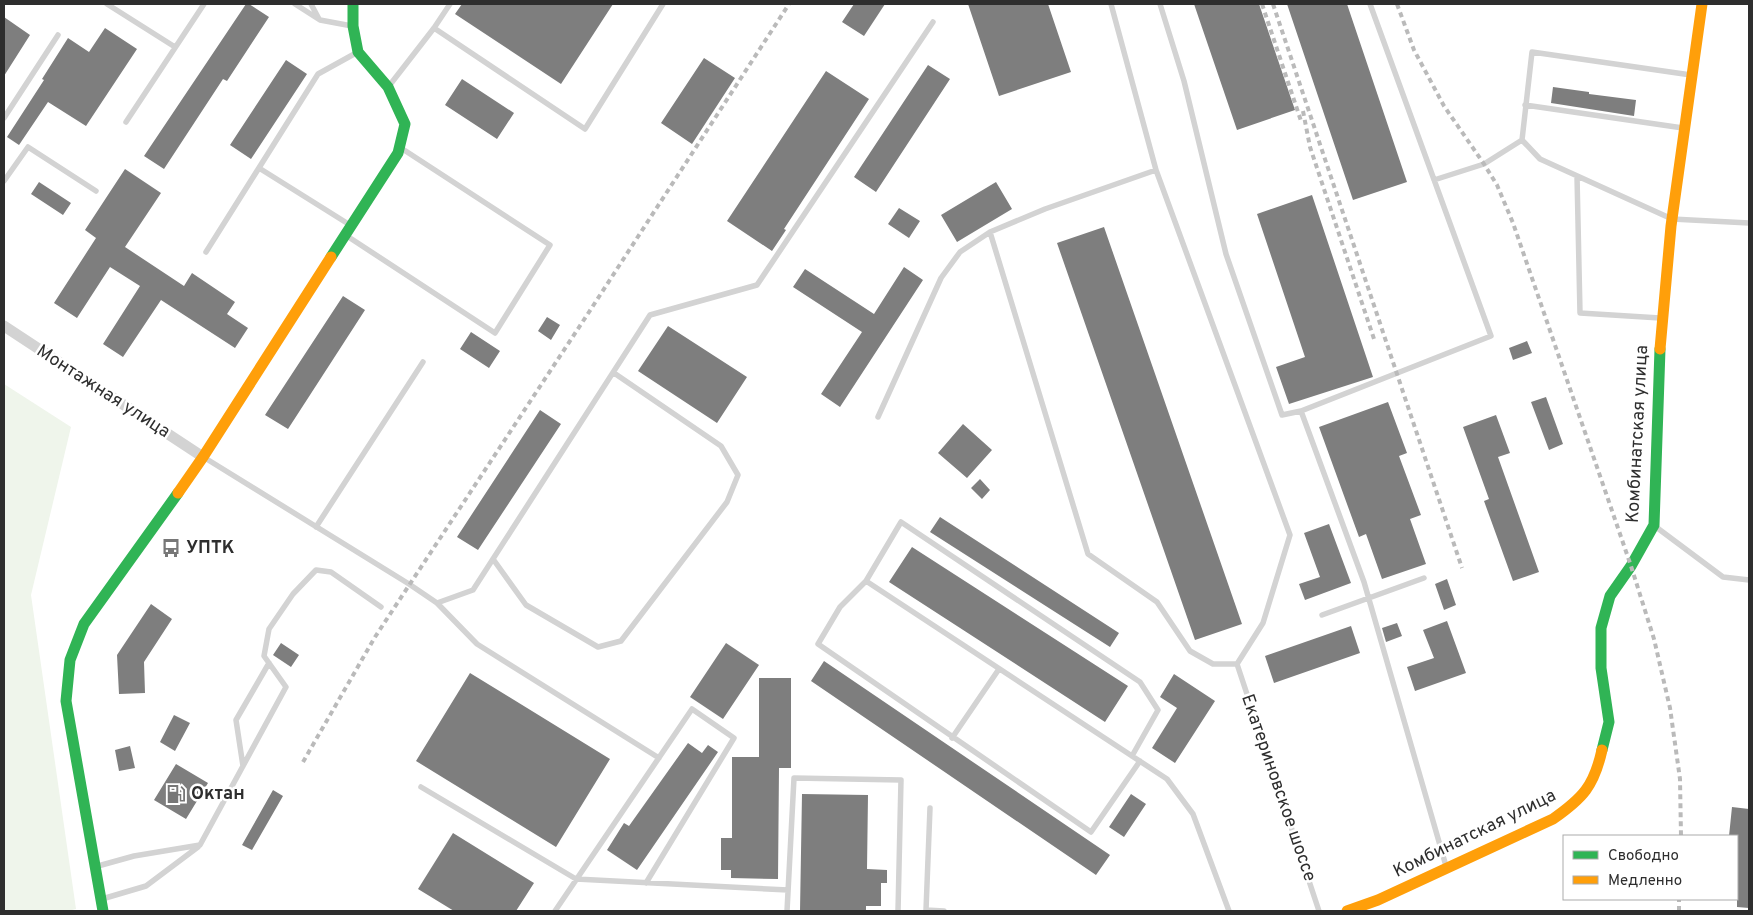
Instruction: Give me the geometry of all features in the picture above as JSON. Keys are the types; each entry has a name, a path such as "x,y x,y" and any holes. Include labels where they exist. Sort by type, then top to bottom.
{"street":[{"path":"102,905 66,701 70,660 84,624 203,457 398,152 405,124 388,87 358,52 353,26 353,4"},
{"name":"Комбинатская улица","path":"1347,911 1379,903 1447,868 1552,819 1573,805 1586,790 1597,772 1609,722 1601,668 1601,628 1610,596 1631,566 1654,526 1662,318 1672,219 1702,4"},
{"name":"Монтажная улица","path":"4,326 203,457"}],"lane":[{"path":"107,4 175,47"},
{"path":"126,122 204,4"},
{"path":"295,4 320,20 353,26"},
{"path":"311,4 320,20"},
{"path":"388,87 434,28 450,4"},
{"path":"434,28 585,129 663,4"},
{"path":"990,232 1088,554 1157,602 1190,651 1214,664 1237,664 1263,623 1290,535 1156,170 1111,4"},
{"path":"1160,4 1184,81 1226,254 1282,414 1301,411 1491,336 1370,4"},
{"path":"438,603 472,590 650,315 758,285 933,22"},
{"path":"4,118 58,35"},
{"path":"206,252 318,74 358,52"},
{"path":"1692,75 1532,52 1522,140 1540,159 1672,219 1749,223"},
{"path":"1526,105 1685,128"},
{"path":"1434,180 1484,164 1522,140"},
{"path":"4,180 28,147 96,191"},
{"path":"258,168 496,333 550,245 400,147"},
{"path":"878,417 941,278 960,252 990,232 1045,209 1156,170"},
{"path":"1577,176 1580,313 1662,318"},
{"path":"316,527 423,362"},
{"path":"493,559 526,606 598,646 606,645 621,641 728,502 738,476 721,446 614,372"},
{"path":"1301,411 1369,599 1447,868"},
{"path":"203,457 438,603 477,644 659,758"},
{"path":"1132,756 1158,710 1140,682 901,522 866,581 840,607 818,644 952,738 1092,832 1140,761"},
{"path":"1654,526 1723,576 1749,580"},
{"path":"102,905 146,886 200,845 286,686 264,656 268,629 293,594 316,570 331,572 381,606"},
{"path":"1322,615 1424,578"},
{"path":"866,581 1167,779 1193,814 1230,911"},
{"path":"243,766 236,720 269,663"},
{"name":"Екатериновское шоссе","path":"1237,664 1319,911"},
{"path":"952,738 999,669"},
{"path":"555,911 692,709 734,738 646,883"},
{"path":"787,911 794,778 901,780 898,911"},
{"path":"421,787 576,879 788,890"},
{"path":"930,808 926,910 944,911"},
{"path":"96,867 134,856 200,845"}],"shaded area":[{"path":"4,384 71,427 31,595 76,909 68,911 4,911"}],"building":[{"path":"246,4 269,17 227,81 223,79 164,169 144,156"},
{"path":"462,4 613,4 561,84 455,14"},
{"path":"854,4 885,4 864,36 842,22"},
{"path":"968,4 1048,4 1071,72 999,96"},
{"path":"1194,4 1259,4 1295,110 1237,130"},
{"path":"1287,4 1347,4 1407,182 1353,200"},
{"path":"4,17 30,35 4,76"},
{"path":"105,28 137,49 86,126 48,102 19,145 7,137 44,80 42,79 68,38 89,52"},
{"path":"704,58 735,78 692,144 661,123"},
{"path":"286,60 307,74 251,159 230,145"},
{"path":"928,65 950,79 876,192 854,177"},
{"path":"826,71 869,99 784,229 786,230 772,251 727,221"},
{"path":"462,79 514,113 497,139 445,105"},
{"path":"1553,87 1636,100 1634,116 1551,103"},
{"path":"125,169 161,193 125,247 184,286 192,273 235,302 227,314 248,328 235,348 161,300 123,357 103,344 140,286 110,267 77,318 54,303 96,238 85,230"},
{"path":"39,182 71,203 63,215 31,194"},
{"path":"996,182 1012,209 957,242 941,215"},
{"path":"1312,195 1373,377 1289,404 1276,367 1305,357 1257,214"},
{"path":"899,208 920,221 909,238 888,224"},
{"path":"1104,227 1242,624 1195,640 1057,243"},
{"path":"904,267 923,280 840,407 821,394 862,332 793,287 805,269 874,314"},
{"path":"343,296 365,310 288,429 265,415"},
{"path":"547,317 560,325 551,340 538,331"},
{"path":"668,326 747,377 717,423 638,371"},
{"path":"471,332 500,351 489,368 460,349"},
{"path":"1527,341 1532,353 1513,360 1509,348"},
{"path":"1546,397 1563,444 1549,450 1531,402"},
{"path":"1388,402 1407,453 1399,456 1421,515 1410,519 1426,564 1382,579 1366,534 1359,537 1319,427"},
{"path":"540,410 561,424 478,550 457,537"},
{"path":"1496,415 1510,453 1498,457 1539,572 1513,581 1484,501 1489,499 1463,427"},
{"path":"963,424 992,450 967,478 938,453"},
{"path":"980,479 990,490 982,499 971,488"},
{"path":"940,517 1119,633 1110,647 930,532"},
{"path":"1329,524 1351,583 1305,600 1299,584 1320,577 1304,533"},
{"path":"912,547 1128,686 1105,722 889,582"},
{"path":"1447,579 1456,605 1444,610 1435,584"},
{"path":"151,604 172,619 144,662 145,693 119,694 117,655"},
{"path":"1447,621 1466,673 1415,691 1407,667 1434,658 1423,630"},
{"path":"1397,623 1402,636 1386,642 1382,628"},
{"path":"1351,626 1360,653 1274,683 1265,656"},
{"path":"281,643 299,655 291,667 273,655"},
{"path":"726,643 759,665 723,719 690,697"},
{"path":"824,661 1110,855 1096,875 811,681"},
{"path":"470,673 610,759 556,847 416,761"},
{"path":"1174,674 1215,701 1175,763 1152,748 1177,708 1160,697"},
{"path":"759,678 791,678 791,768 779,768 778,879 731,878 731,870 721,870 721,838 732,838 732,757 759,757"},
{"path":"174,715 190,723 175,751 160,742"},
{"path":"688,743 702,753 708,745 718,752 637,870 607,850 624,823 629,826"},
{"path":"130,746 135,768 119,771 115,750"},
{"path":"176,764 208,783 186,819 154,800"},
{"path":"273,790 283,796 252,850 242,845"},
{"path":"802,794 868,795 867,869 887,870 887,883 881,883 881,906 866,906 866,911 800,911"},
{"path":"1131,794 1146,804 1124,837 1109,827"},
{"path":"1732,807 1749,809 1749,908 1737,907 1738,835 1729,835"},
{"path":"453,833 534,883 516,911 454,911 418,889"}],"railway":[{"path":"303,762 375,637 789,4"},
{"path":"1262,4 1301,121"},
{"path":"1273,4 1462,568"},
{"path":"1397,4 1414,50 1444,106 1497,185 1513,223 1631,566 1654,639 1670,708 1680,779 1681,835"},
{"path":"1303,111 1310,147 1375,342"},
{"path":"1679,900 1679,911"}],"traffic: fast":[{"path":"331,257 398,153 405,124 388,87 358,52 353,26 353,4"},
{"path":"1602,750 1609,722 1601,668 1601,628 1610,596 1631,566 1654,525 1660,349"},
{"path":"103,911 66,701 70,660 84,624 178,493"}],"traffic: slow":[{"path":"1660,349 1671,226 1702,4"},
{"path":"178,493 331,257"},
{"path":"1347,911 1378,900 1553,819 1586,790 1595,773 1602,750"}],"place":[{"name":"УПТК","path":"171,548"},
{"name":"Октан","path":"176,794"}]}
